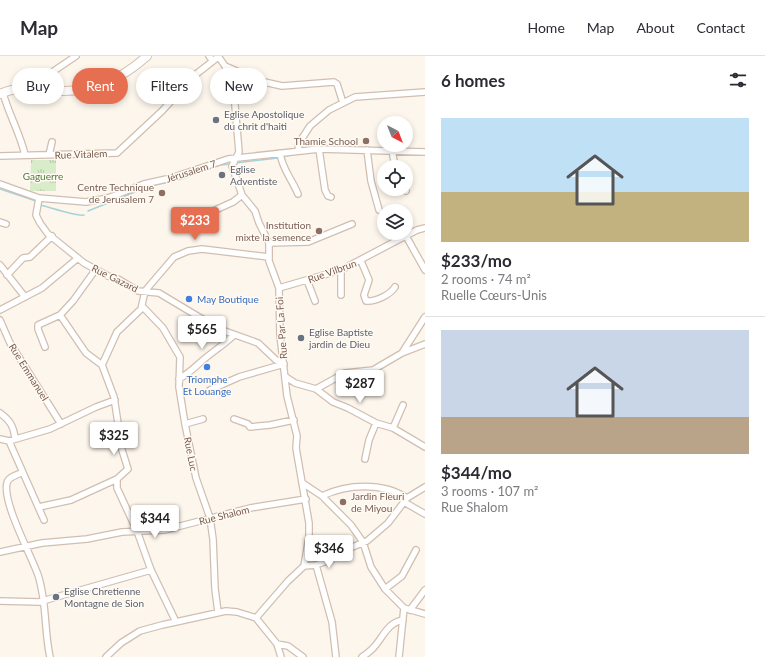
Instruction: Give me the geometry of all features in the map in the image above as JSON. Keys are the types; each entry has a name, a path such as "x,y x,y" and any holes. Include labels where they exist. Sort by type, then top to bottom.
{"street":[{"path":"58,68 76,56"},
{"path":"64,91 88,88 113,80 128,71 147,56"},
{"name":"Rue Par La Foi","path":"215,58 225,66 234,94 239,152 237,158 232,164 242,195 255,211 269,243 269,257 279,288 280,335 287,396 297,436 296,448 306,500 309,537 304,566"},
{"name":"Rue Vitalem","path":"0,156 117,153 162,111 195,75 215,58"},
{"path":"225,66 260,81 282,86 334,82 337,84 344,103"},
{"path":"12,90 1,93 13,124 19,134 25,155"},
{"path":"298,151 299,143 310,126 329,110 355,97 425,92"},
{"path":"48,155 52,142"},
{"path":"319,149 325,190 330,197"},
{"name":"Jérusalem 7","path":"39,198 86,202 108,198 144,184 171,178 228,159 319,149 377,150"},
{"path":"367,150 371,180 377,204"},
{"name":"Jérusalem 7","path":"413,151 425,152"},
{"path":"280,153 284,170 290,177 298,194"},
{"path":"0,184 39,198"},
{"path":"191,221 233,202 242,195"},
{"name":"Rue Gazard","path":"39,198 36,215 40,223 52,236 78,258 96,269 118,278 138,291 159,293 219,329 258,343 276,360 284,364"},
{"path":"0,222 6,224"},
{"path":"269,243 308,242 352,224"},
{"name":"Rue Vilbrun","path":"413,232 425,228"},
{"path":"7,275 23,258 30,257 52,236"},
{"name":"Rue Vilbrun","path":"279,288 341,270 361,261 399,240"},
{"path":"408,240 425,270"},
{"path":"102,365 117,332 141,309 142,296 145,291 174,257 188,251 202,250 269,257"},
{"path":"0,310 42,288 78,258"},
{"path":"361,261 369,280 364,295 366,301 371,301 391,293 395,287"},
{"path":"0,265 26,297"},
{"path":"45,347 38,326 60,316 96,269"},
{"path":"341,270 342,295"},
{"path":"307,280 315,301"},
{"name":"Rue Luc","path":"142,306 164,328 180,357 179,379 185,424 196,478 210,518 218,612"},
{"path":"39,507 71,500 117,479 128,469 122,450 115,400 102,365 86,353 60,316"},
{"path":"402,353 425,317"},
{"name":"Rue Emmanuel","path":"0,320 10,343 62,424"},
{"path":"179,379 223,346 234,335"},
{"path":"316,389 345,373 373,370 402,353 425,344"},
{"path":"210,390 240,377 284,364"},
{"path":"286,377 295,383 316,389 333,402 376,423 393,428 425,447"},
{"path":"0,439 12,440 62,424 96,407 115,400"},
{"path":"393,428 403,405"},
{"path":"0,413 11,422 14,431 12,440 21,473 39,507 44,520"},
{"path":"185,424 203,419"},
{"path":"234,420 248,424 250,427 294,420"},
{"path":"364,459 369,440 376,423"},
{"path":"21,473 10,478 7,483 8,496 24,547 38,575 44,600 50,657"},
{"path":"117,479 117,488 137,531 151,570 176,622"},
{"path":"304,484 322,496 351,525 363,542 371,567 385,589 404,608 425,614"},
{"path":"322,496 339,489 352,487 389,490 396,492 425,514"},
{"path":"256,618 288,581 304,566 316,564 372,537 388,523 405,500 425,487"},
{"name":"Rue Shalom","path":"0,552 42,543 87,539 122,532 165,530 250,508 306,500"},
{"path":"385,589 402,576 416,550"},
{"path":"316,564 332,622 336,657"},
{"path":"0,601 38,602 104,585 151,570"},
{"path":"410,610 425,590"},
{"path":"399,657 404,620 404,608"},
{"path":"106,657 121,643 140,631 218,612 238,612 256,618 277,644 281,657"},
{"path":"362,657 374,647 390,626 395,622 404,620"},
{"path":"277,644 288,646 303,657"}],"green space":[{"name":"Gaguerre","path":"31,160 56,160 56,191 30,191"}],"waterway":[{"path":"282,157 290,155"},
{"path":"235,163 278,158"},
{"path":"88,211 150,186 182,179 220,165 231,164"},
{"path":"0,189 36,201"},
{"path":"40,205 84,215"}],"place":[{"name":"Eglise Apostolique du chrit d'haiti","path":"216,120"},
{"name":"Thamie School","path":"366,141"},
{"name":"Eglise Adventiste","path":"222,175"},
{"name":"Centre Technique de Jerusalem 7","path":"162,193"},
{"name":"Institution mixte la semence","path":"319,231"},
{"name":"May Boutique","path":"189,299"},
{"name":"Eglise Baptiste jardin de Dieu","path":"301,338"},
{"name":"Triomphe Et Louange","path":"207,367"},
{"name":"Jardin Fleuri de Miyou","path":"343,502"},
{"name":"Eglise Chretienne Montagne de Sion","path":"56,597"}]}
